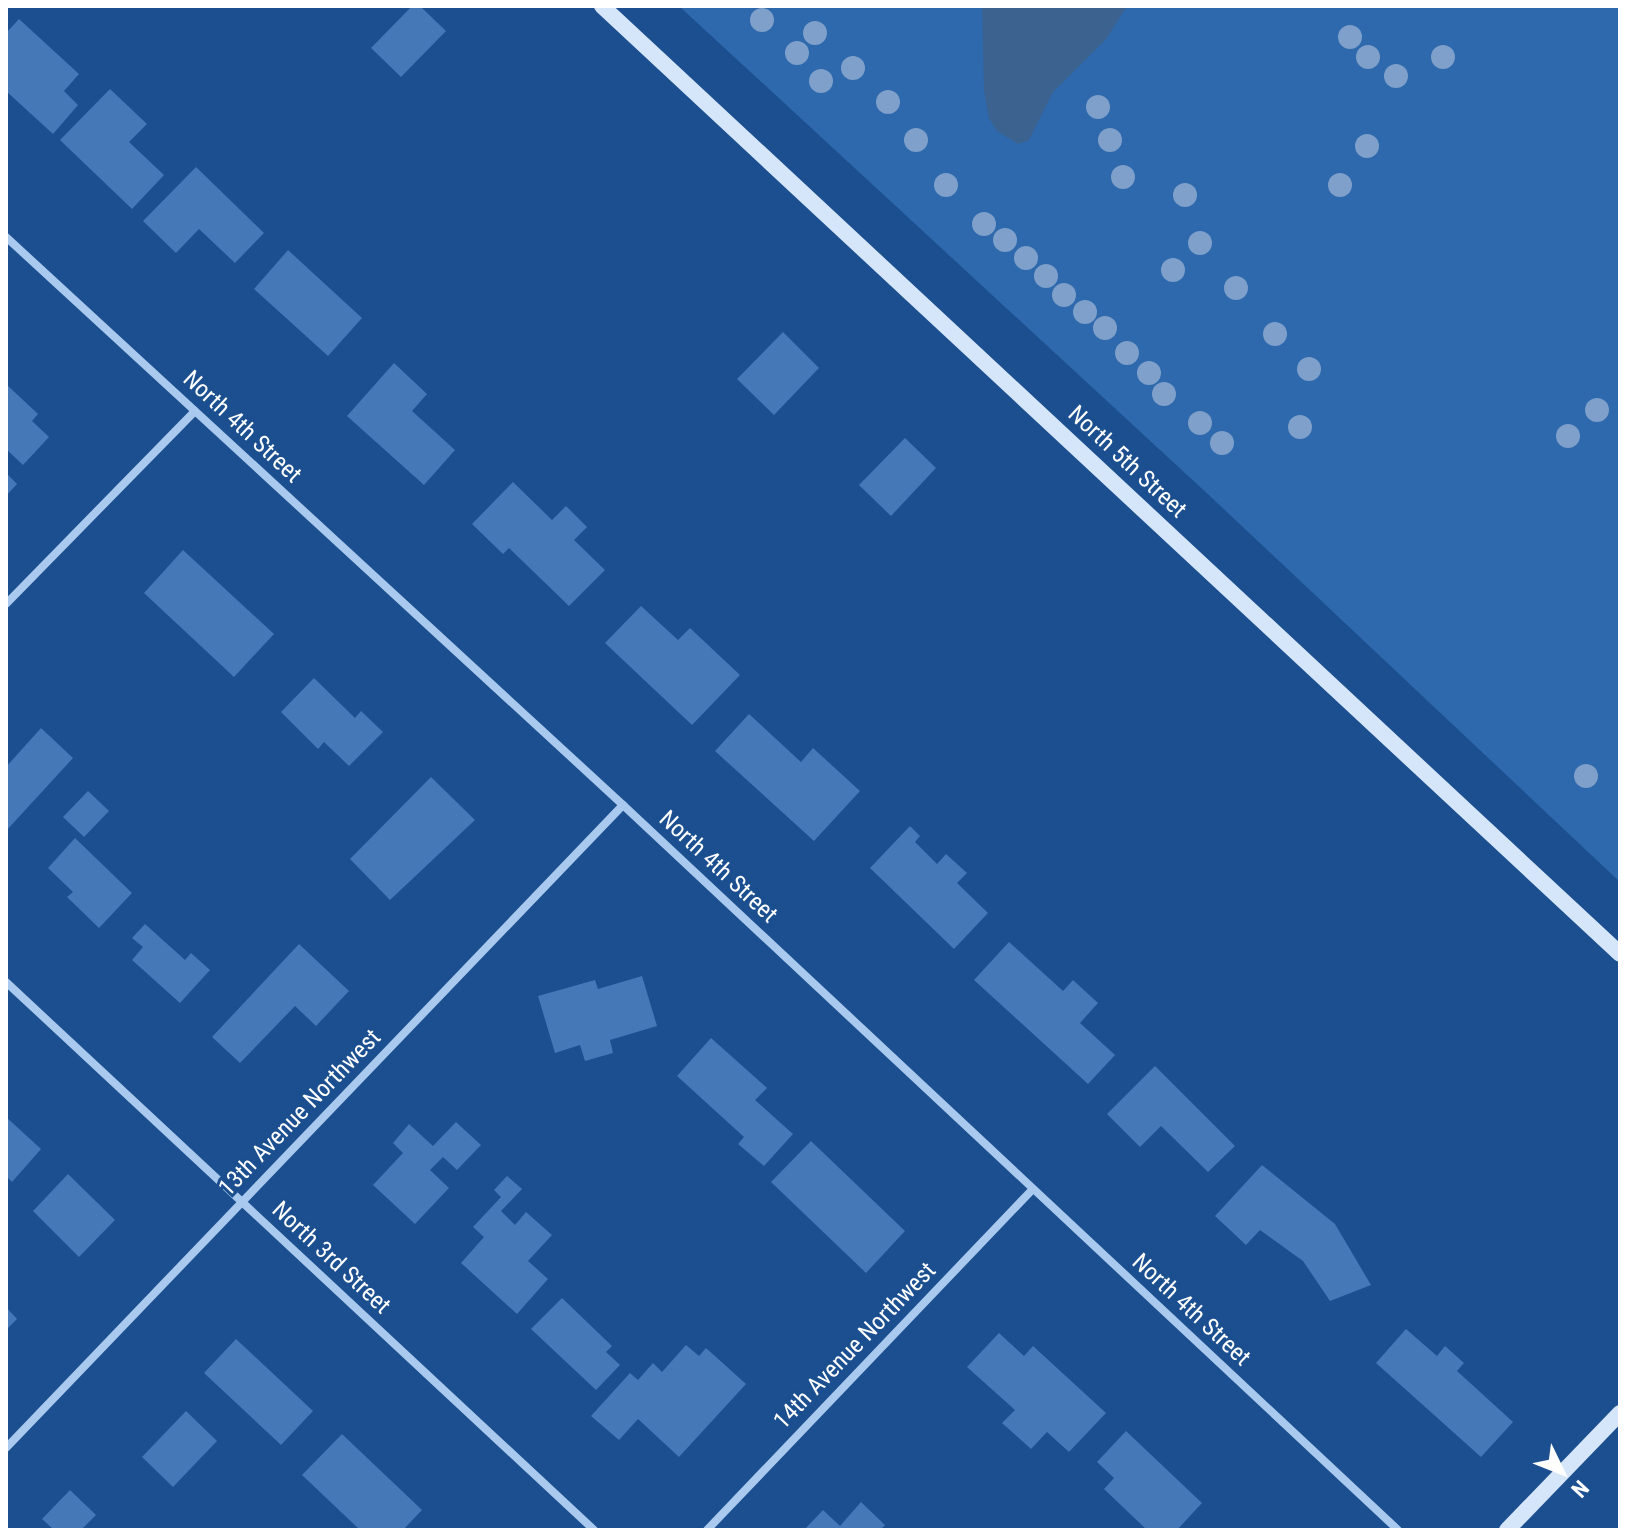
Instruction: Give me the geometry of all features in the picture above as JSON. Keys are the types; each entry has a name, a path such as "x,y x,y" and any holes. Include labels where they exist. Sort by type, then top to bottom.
{"street":[{"name":"North 5th Street","path":"602,6 1620,954"},
{"name":"North 4th Street","path":"6,237 623,805 1398,1530"},
{"path":"6,604 195,411"},
{"name":"13th Avenue Northwest","path":"6,1448 623,805"},
{"name":"North 3rd Street","path":"6,982 594,1530"},
{"name":"14th Avenue Northwest","path":"707,1530 1032,1190"},
{"path":"1507,1530 1620,1413"}],"shaded area":[{"path":"679,6 1620,6 1620,882 1212,498"},
{"path":"982,6 1127,6 1107,38 1053,92 1029,140 1018,144 997,131 989,118 984,91"}],"building":[{"path":"412,6 420,6 446,31 401,77 371,48"},
{"path":"19,19 79,74 64,91 78,105 53,134 6,91 6,33"},
{"path":"110,89 147,124 129,142 164,175 132,209 60,140"},
{"path":"196,167 264,233 235,263 199,229 176,253 143,221"},
{"path":"288,250 362,318 328,356 254,289"},
{"path":"783,332 819,368 774,415 737,379"},
{"path":"394,363 427,394 412,411 455,450 424,485 347,416"},
{"path":"6,384 38,414 32,421 49,437 23,465 6,449"},
{"path":"905,438 936,468 891,516 859,485"},
{"path":"6,473 17,484 6,496"},
{"path":"513,482 552,520 566,506 587,527 574,540 605,570 569,606 509,548 503,554 472,524"},
{"path":"183,550 274,634 234,677 144,593"},
{"path":"641,606 678,640 690,628 740,675 692,725 605,643"},
{"path":"314,678 355,718 361,711 383,732 349,766 324,742 318,749 281,712"},
{"path":"749,714 801,762 813,748 860,791 814,841 715,751"},
{"path":"41,728 73,758 6,831 6,767"},
{"path":"431,777 475,820 390,900 350,859"},
{"path":"88,791 109,811 84,837 63,817"},
{"path":"910,826 920,836 915,842 937,864 946,854 967,873 957,883 988,913 954,949 870,868"},
{"path":"75,838 132,893 99,928 67,897 73,892 48,868"},
{"path":"145,924 185,960 191,953 210,970 180,1003 132,960 143,947 132,938"},
{"path":"1009,942 1063,991 1073,980 1098,1003 1080,1023 1115,1055 1088,1084 974,980"},
{"path":"299,944 349,991 316,1026 295,1006 240,1063 212,1037"},
{"path":"642,976 657,1026 610,1040 613,1053 585,1061 580,1045 555,1053 538,996 595,980 598,989"},
{"path":"711,1038 767,1088 755,1100 793,1134 764,1166 738,1144 744,1137 677,1076"},
{"path":"1155,1066 1235,1146 1208,1172 1161,1126 1140,1147 1107,1114"},
{"path":"6,1117 41,1149 12,1182 6,1176"},
{"path":"456,1122 481,1145 457,1170 443,1157 430,1170 449,1188 415,1224 373,1185 403,1153 393,1143 409,1124 433,1146"},
{"path":"811,1141 905,1231 866,1273 771,1182"},
{"path":"1262,1165 1335,1224 1371,1285 1330,1301 1303,1261 1260,1230 1246,1245 1215,1216"},
{"path":"68,1174 115,1220 79,1257 33,1211"},
{"path":"507,1176 522,1189 501,1211 515,1225 526,1212 552,1235 528,1261 548,1279 517,1314 461,1263 484,1237 473,1227 501,1197 494,1190"},
{"path":"562,1298 612,1346 606,1352 620,1365 596,1390 531,1329"},
{"path":"6,1307 17,1319 6,1330"},
{"path":"1406,1329 1437,1356 1445,1346 1464,1363 1457,1371 1513,1422 1481,1457 1376,1363"},
{"path":"999,1333 1024,1356 1033,1346 1106,1413 1069,1452 1047,1432 1031,1449 1002,1423 1015,1410 967,1367"},
{"path":"236,1339 313,1411 281,1445 204,1373"},
{"path":"686,1345 699,1356 706,1348 746,1384 679,1457 638,1419 619,1440 591,1416 630,1373 638,1380 653,1363 662,1372"},
{"path":"186,1411 217,1441 173,1487 142,1457"},
{"path":"1126,1431 1202,1503 1177,1530 1147,1530 1104,1489 1114,1478 1097,1462"},
{"path":"342,1434 422,1510 403,1530 360,1530 302,1475"},
{"path":"70,1490 96,1515 81,1530 54,1530 42,1519"},
{"path":"861,1502 885,1525 880,1530 804,1530 823,1510 840,1526"}]}
